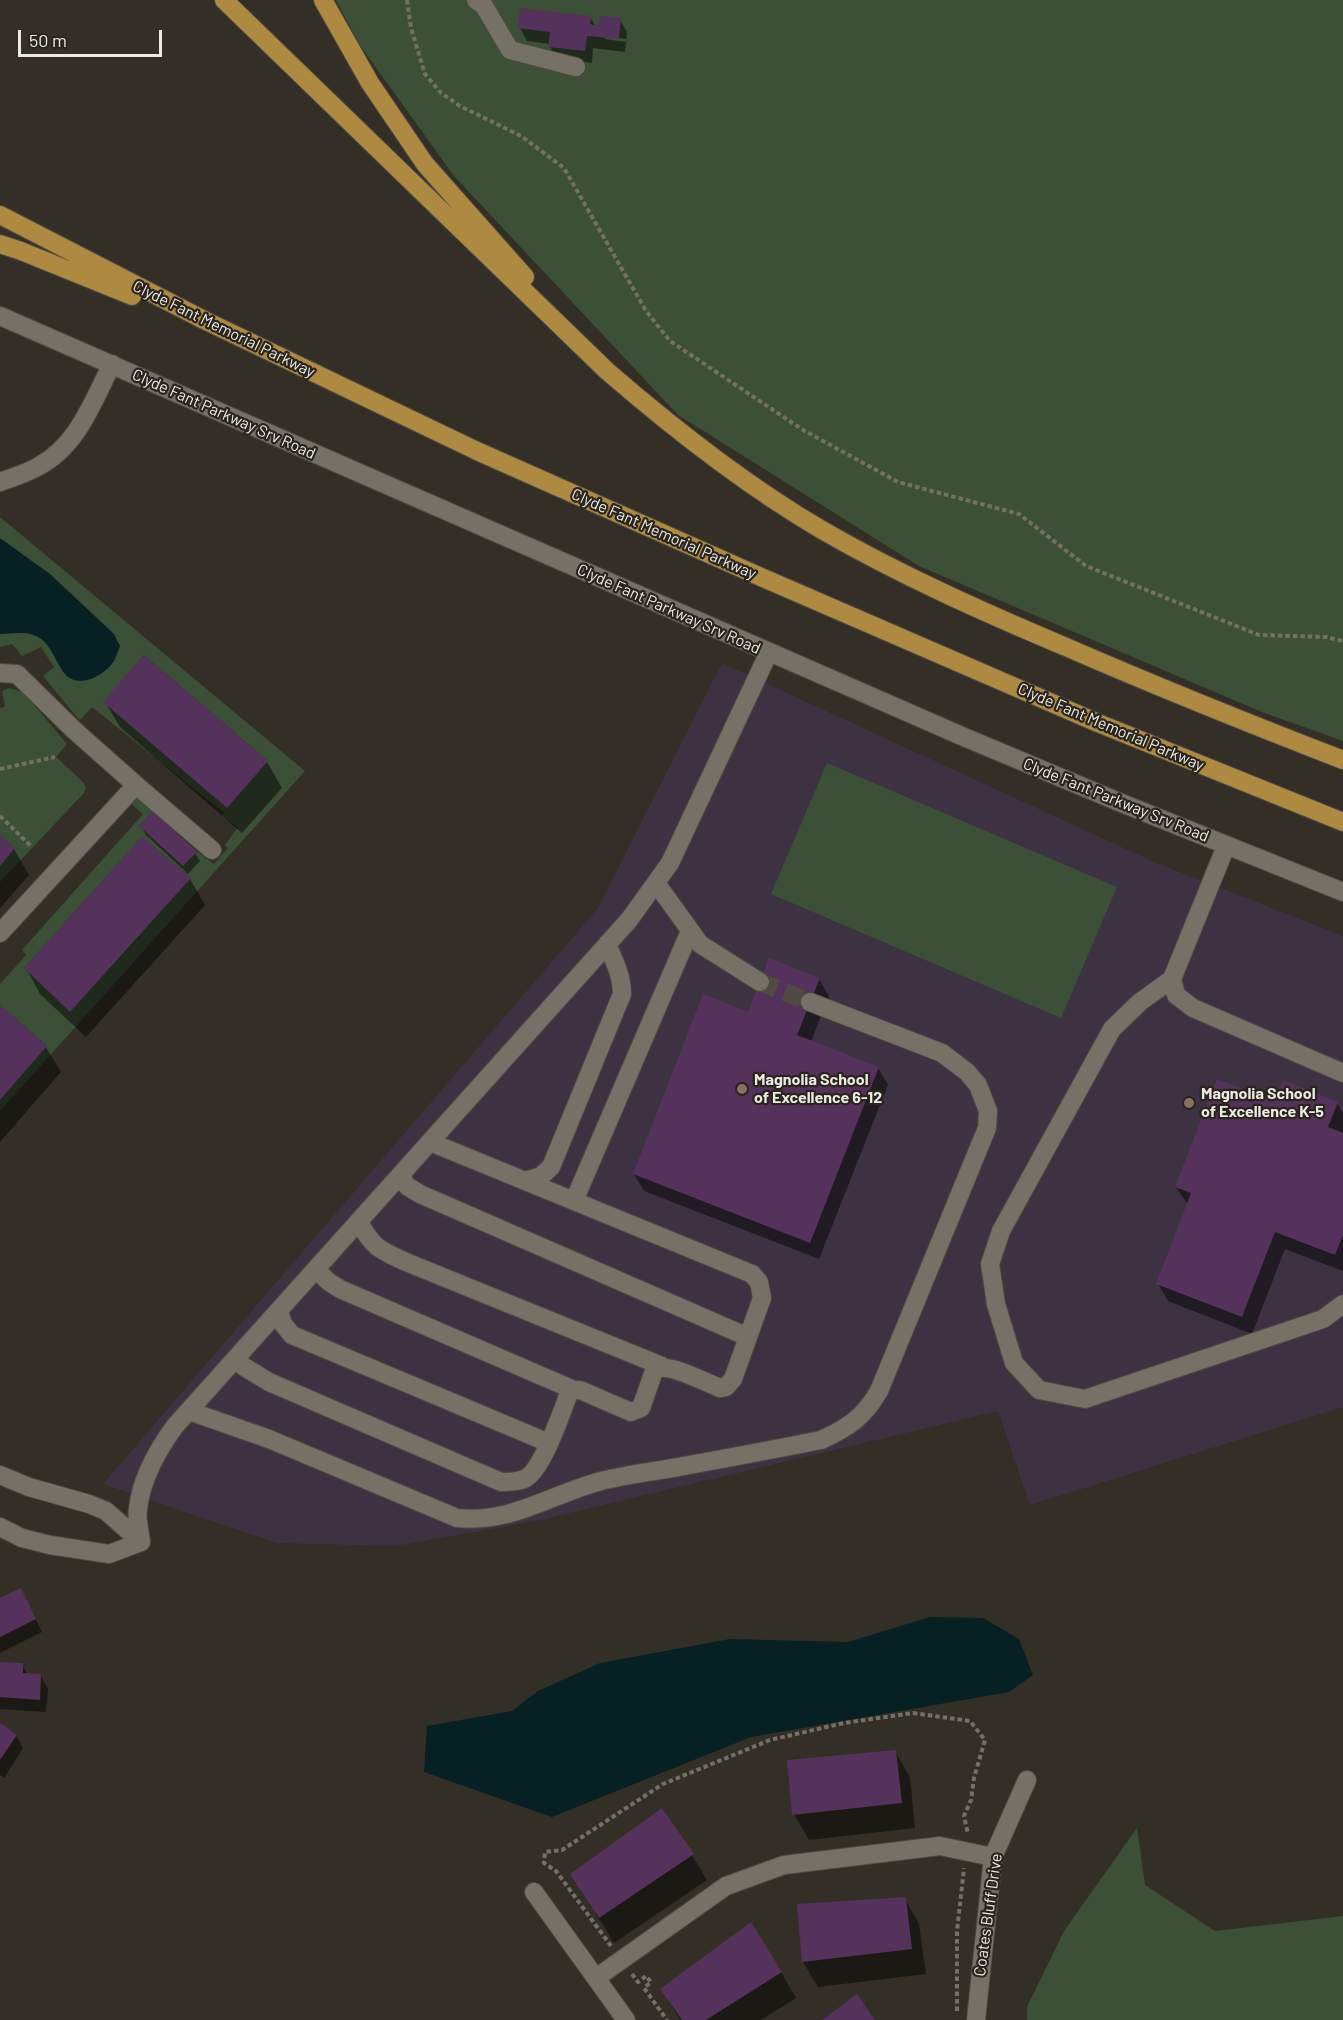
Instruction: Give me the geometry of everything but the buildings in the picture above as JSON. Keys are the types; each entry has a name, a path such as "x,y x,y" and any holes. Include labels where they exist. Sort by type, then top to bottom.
{"main road":[{"path":"224,0 607,371 739,477 820,529 903,575 1143,680 1343,760"},
{"path":"323,0 370,83 425,164 607,371"},
{"name":"Clyde Fant Memorial Parkway","path":"0,215 204,320 477,451 1098,723 1343,822"},
{"path":"0,244 148,302 204,320"}],"street":[{"path":"476,0 484,6 510,50 576,67"},
{"name":"Clyde Fant Parkway Srv Road","path":"0,316 964,737 1343,892"},
{"path":"0,482 39,466 63,449 80,427 112,364"},
{"path":"141,1542 138,1509 148,1474 159,1448 189,1411 629,920 656,883 670,863 769,652"},
{"path":"0,673 17,674 74,730 212,850"},
{"path":"0,933 136,785"},
{"path":"1226,846 1172,979 1140,1002 1112,1029 1000,1231 990,1264 996,1304 1014,1363 1039,1390 1085,1399 1323,1319 1343,1304"},
{"path":"656,883 700,944 760,982"},
{"path":"574,1201 690,931"},
{"path":"525,1181 541,1176 550,1167 622,994 617,965 607,944"},
{"path":"1172,979 1176,995 1193,1008 1343,1073"},
{"path":"189,1411 269,1439 457,1518 471,1520 491,1519 524,1511 600,1482 821,1440 845,1429 869,1408 879,1391 987,1128 988,1111 978,1085 967,1072 942,1053 810,1002"},
{"path":"359,1222 369,1240 378,1249 406,1262 720,1388 726,1387 733,1379 762,1298 759,1282 752,1274 429,1142"},
{"path":"400,1175 408,1186 420,1194 748,1337"},
{"path":"315,1270 340,1289 574,1390 580,1390 632,1412 641,1408 655,1368 662,1366"},
{"path":"279,1311 283,1324 292,1335 549,1443"},
{"path":"236,1359 269,1382 501,1482 526,1479 535,1470 549,1443 569,1393 574,1390"},
{"path":"0,1475 29,1487 106,1511 141,1542"},
{"path":"0,1527 22,1538 50,1545 109,1554 141,1542"},
{"name":"Coates Bluff Drive","path":"976,2020 993,1857 1027,1780"},
{"path":"596,1978 726,1886 784,1865 940,1846 993,1857"},
{"path":"534,1892 626,2020"}],"path":[{"path":"407,0 411,28 426,74 441,93 460,106 522,136 564,168 646,311 670,341 803,430 898,482 1019,514 1086,566 1259,635 1326,636 1343,641"},
{"path":"0,769 56,757"},
{"path":"0,816 32,847"},
{"path":"667,2020 644,1988 651,1982 646,1976 638,1982 556,1871 544,1863 546,1852 562,1851 663,1784 770,1740 843,1724 913,1713 970,1721 985,1740 974,1778 971,1800 964,1816 969,1831 957,1931 957,2020"}],"shaded area":[{"name":"Magnolia School of Excellence 6-12","path":"722,663 1154,862 1343,936 1343,1407 1030,1505 998,1411 536,1521 396,1546 277,1543 103,1484 598,908"}],"green space":[{"path":"336,0 1343,0 1343,741 1262,712 919,566 678,415 454,176 359,44"},
{"path":"0,517 305,771 0,1111 0,1100 47,1046 0,1005 0,984 26,955 22,950 143,814 129,802 137,797 153,811 139,826 183,866 197,852 214,864 228,848 225,845 238,827 222,816 225,811 223,812 92,707 80,720 43,676 54,667 41,647 22,656 12,644 0,647","holes":["144,655 268,761 227,808 104,702","142,837 191,878 70,1012 24,968"]},
{"path":"9,688 23,692 67,744 56,757 86,787 84,793 0,882 0,708 5,707 2,691"},
{"path":"827,763 1117,887 1061,1018 771,894"},
{"path":"1137,1828 1145,1885 1215,1931 1343,1916 1343,2020 1027,2020 1027,2007 1064,1931"}],"water":[{"path":"0,538 50,574 114,634 120,646 112,664 101,674 88,680 74,680 65,674 49,647 41,639 26,633 0,634"},
{"path":"930,1617 983,1618 1019,1639 1033,1675 1009,1692 751,1737 552,1817 424,1772 427,1726 512,1711 538,1691 600,1663 730,1639 848,1642"}],"tunnel":[{"path":"760,982 810,1002"}],"place":[{"name":"Magnolia School of Excellence 6-12","path":"742,1089"},
{"name":"Magnolia School of Excellence K-5","path":"1189,1103"}]}
